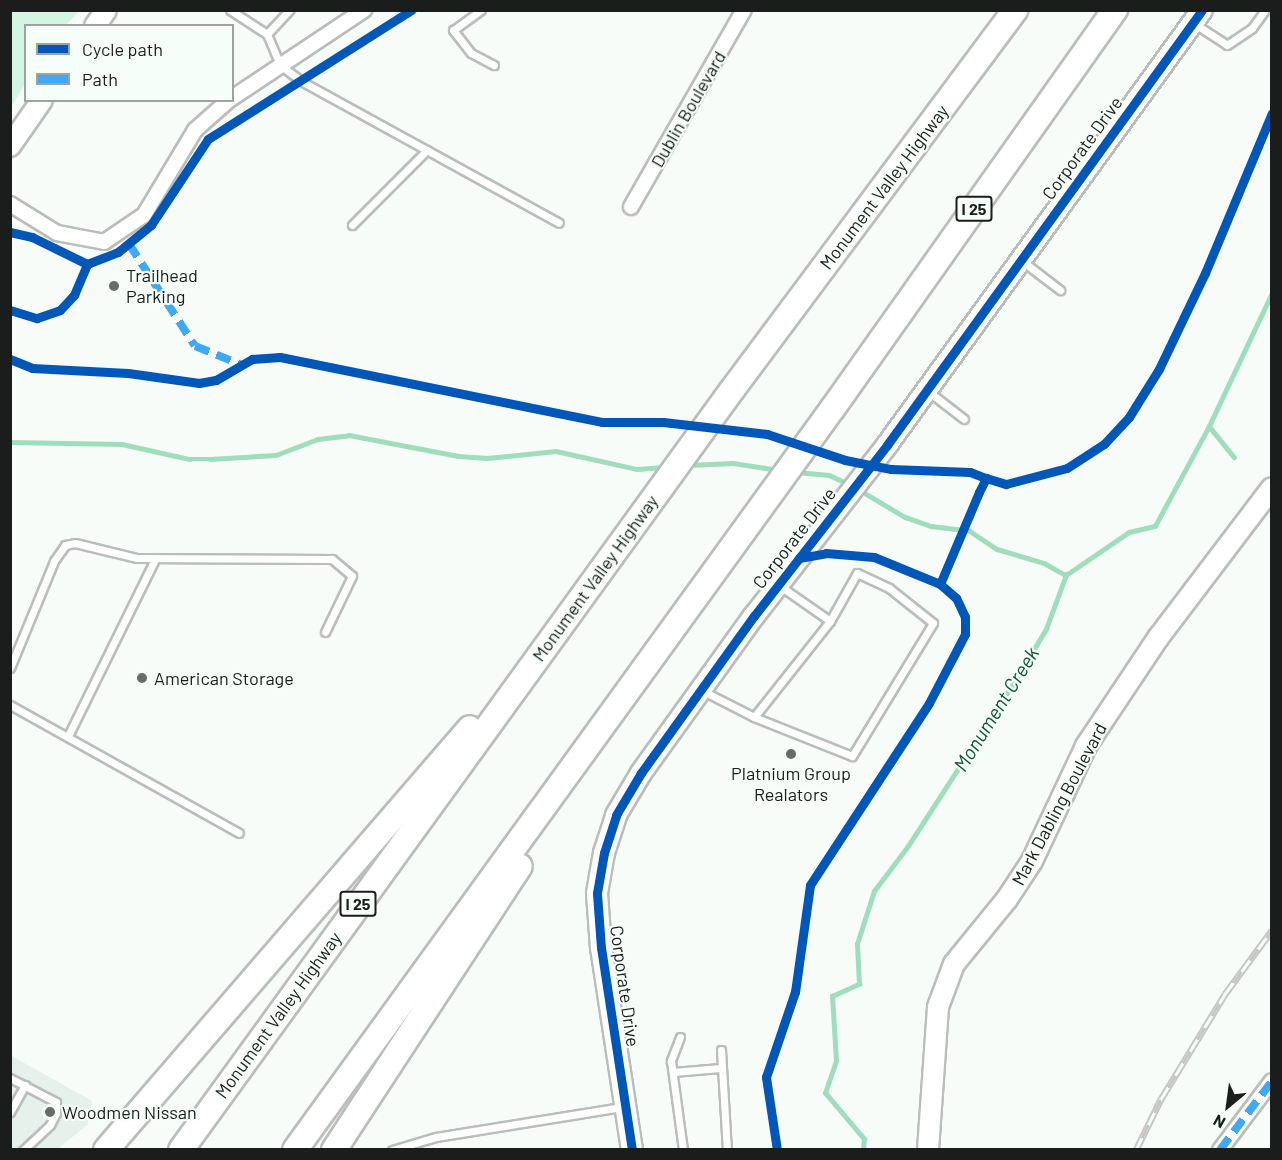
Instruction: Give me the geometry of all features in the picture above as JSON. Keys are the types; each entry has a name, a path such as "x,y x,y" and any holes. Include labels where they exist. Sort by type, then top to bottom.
{"highway":[{"name":"Monument Valley Highway","path":"181,1149 732,390 1015,10"},
{"name":"I 25","path":"295,1149 833,408 1115,10"},
{"path":"106,1149 443,756 536,658"},
{"path":"334,1149 538,837 621,700"}],"street":[{"path":"96,24 106,10"},
{"path":"234,97 364,10"},
{"name":"Dublin Boulevard","path":"631,207 744,10"},
{"name":"Corporate Drive","path":"632,1149 601,948 597,893 603,852 616,815 701,689 778,584 927,390 1197,16"},
{"path":"10,146 41,102"},
{"path":"10,204 57,233 105,242 144,215 195,130 228,102"},
{"name":"Mark Dabling Boulevard","path":"928,1149 938,1007 954,964 1007,899 1032,861 1086,746 1158,638 1272,488"},
{"path":"1220,1149 1272,1081"}],"lane":[{"path":"230,10 267,34 280,65 558,223"},
{"path":"267,34 289,10"},
{"path":"481,10 453,30 471,53 494,65"},
{"path":"1197,16 1227,45 1252,28 1265,10"},
{"path":"352,225 427,150"},
{"path":"1021,260 1060,290"},
{"path":"927,390 964,419"},
{"path":"10,668 50,570 65,545 86,544 137,558 155,559 332,559 352,576 325,632"},
{"path":"68,736 155,559"},
{"path":"701,689 753,717 852,756 933,623 889,588 857,573 830,621 753,717"},
{"path":"778,584 830,621"},
{"path":"10,705 239,832"},
{"path":"680,1037 671,1061 684,1149"},
{"path":"721,1050 720,1068 727,1149"},
{"path":"673,1072 720,1068"},
{"path":"10,1078 56,1102 56,1113 50,1125 23,1149"},
{"path":"10,1112 25,1085"},
{"path":"392,1149 436,1137 626,1106"}],"shaded area":[{"name":"Woodmen Nissan","path":"10,1055 92,1101 88,1124 58,1149 11,1149"}],"green space":[{"path":"11,10 79,11 67,24 24,24 24,86 11,107"}],"waterway":[{"name":"Monument Creek","path":"863,1150 864,1139 825,1093 836,1061 832,996 859,984 857,944 874,891 908,846 1013,684 1046,629 1066,575 1129,532 1155,526 1209,426 1272,293"},
{"path":"1209,426 1234,457"},
{"path":"10,442 122,444 189,459 210,459 276,455 318,439 349,435 458,456 487,458 556,451 637,469 666,467"},
{"path":"689,465 733,463 779,470"},
{"path":"796,472 829,475 851,485"},
{"path":"858,489 905,517 931,526 970,531 997,549 1044,563 1066,575"}],"railway":[{"path":"1136,1150 1161,1099 1225,994 1272,930"}],"marked path":[{"path":"129,244 195,346 242,365"},
{"path":"1220,1150 1272,1081"}],"cycle path":[{"path":"10,232 32,237 87,264 118,252 151,225 208,139 411,10"},
{"path":"632,1150 601,948 597,893 604,853 616,815 641,773 754,616 887,445 1202,10"},
{"path":"777,1150 766,1077 795,992 810,885 929,703 965,634 965,617 956,598 940,584 979,492 986,478 1006,484 1067,468 1104,444 1129,417 1159,369 1205,273 1272,113"},
{"path":"10,310 37,318 60,310 74,295 87,264"},
{"path":"10,359 32,368 128,373 199,383 216,380 252,359 280,357 602,422 663,422 767,434 845,460 891,469 970,472 986,478"},
{"path":"799,558 826,553 874,557 940,584"}],"place":[{"name":"Trailhead Parking","path":"114,286"},
{"name":"American Storage","path":"142,678"},
{"name":"Platnium Group Realators","path":"791,754"},
{"name":"Woodmen Nissan","path":"50,1112"}]}
